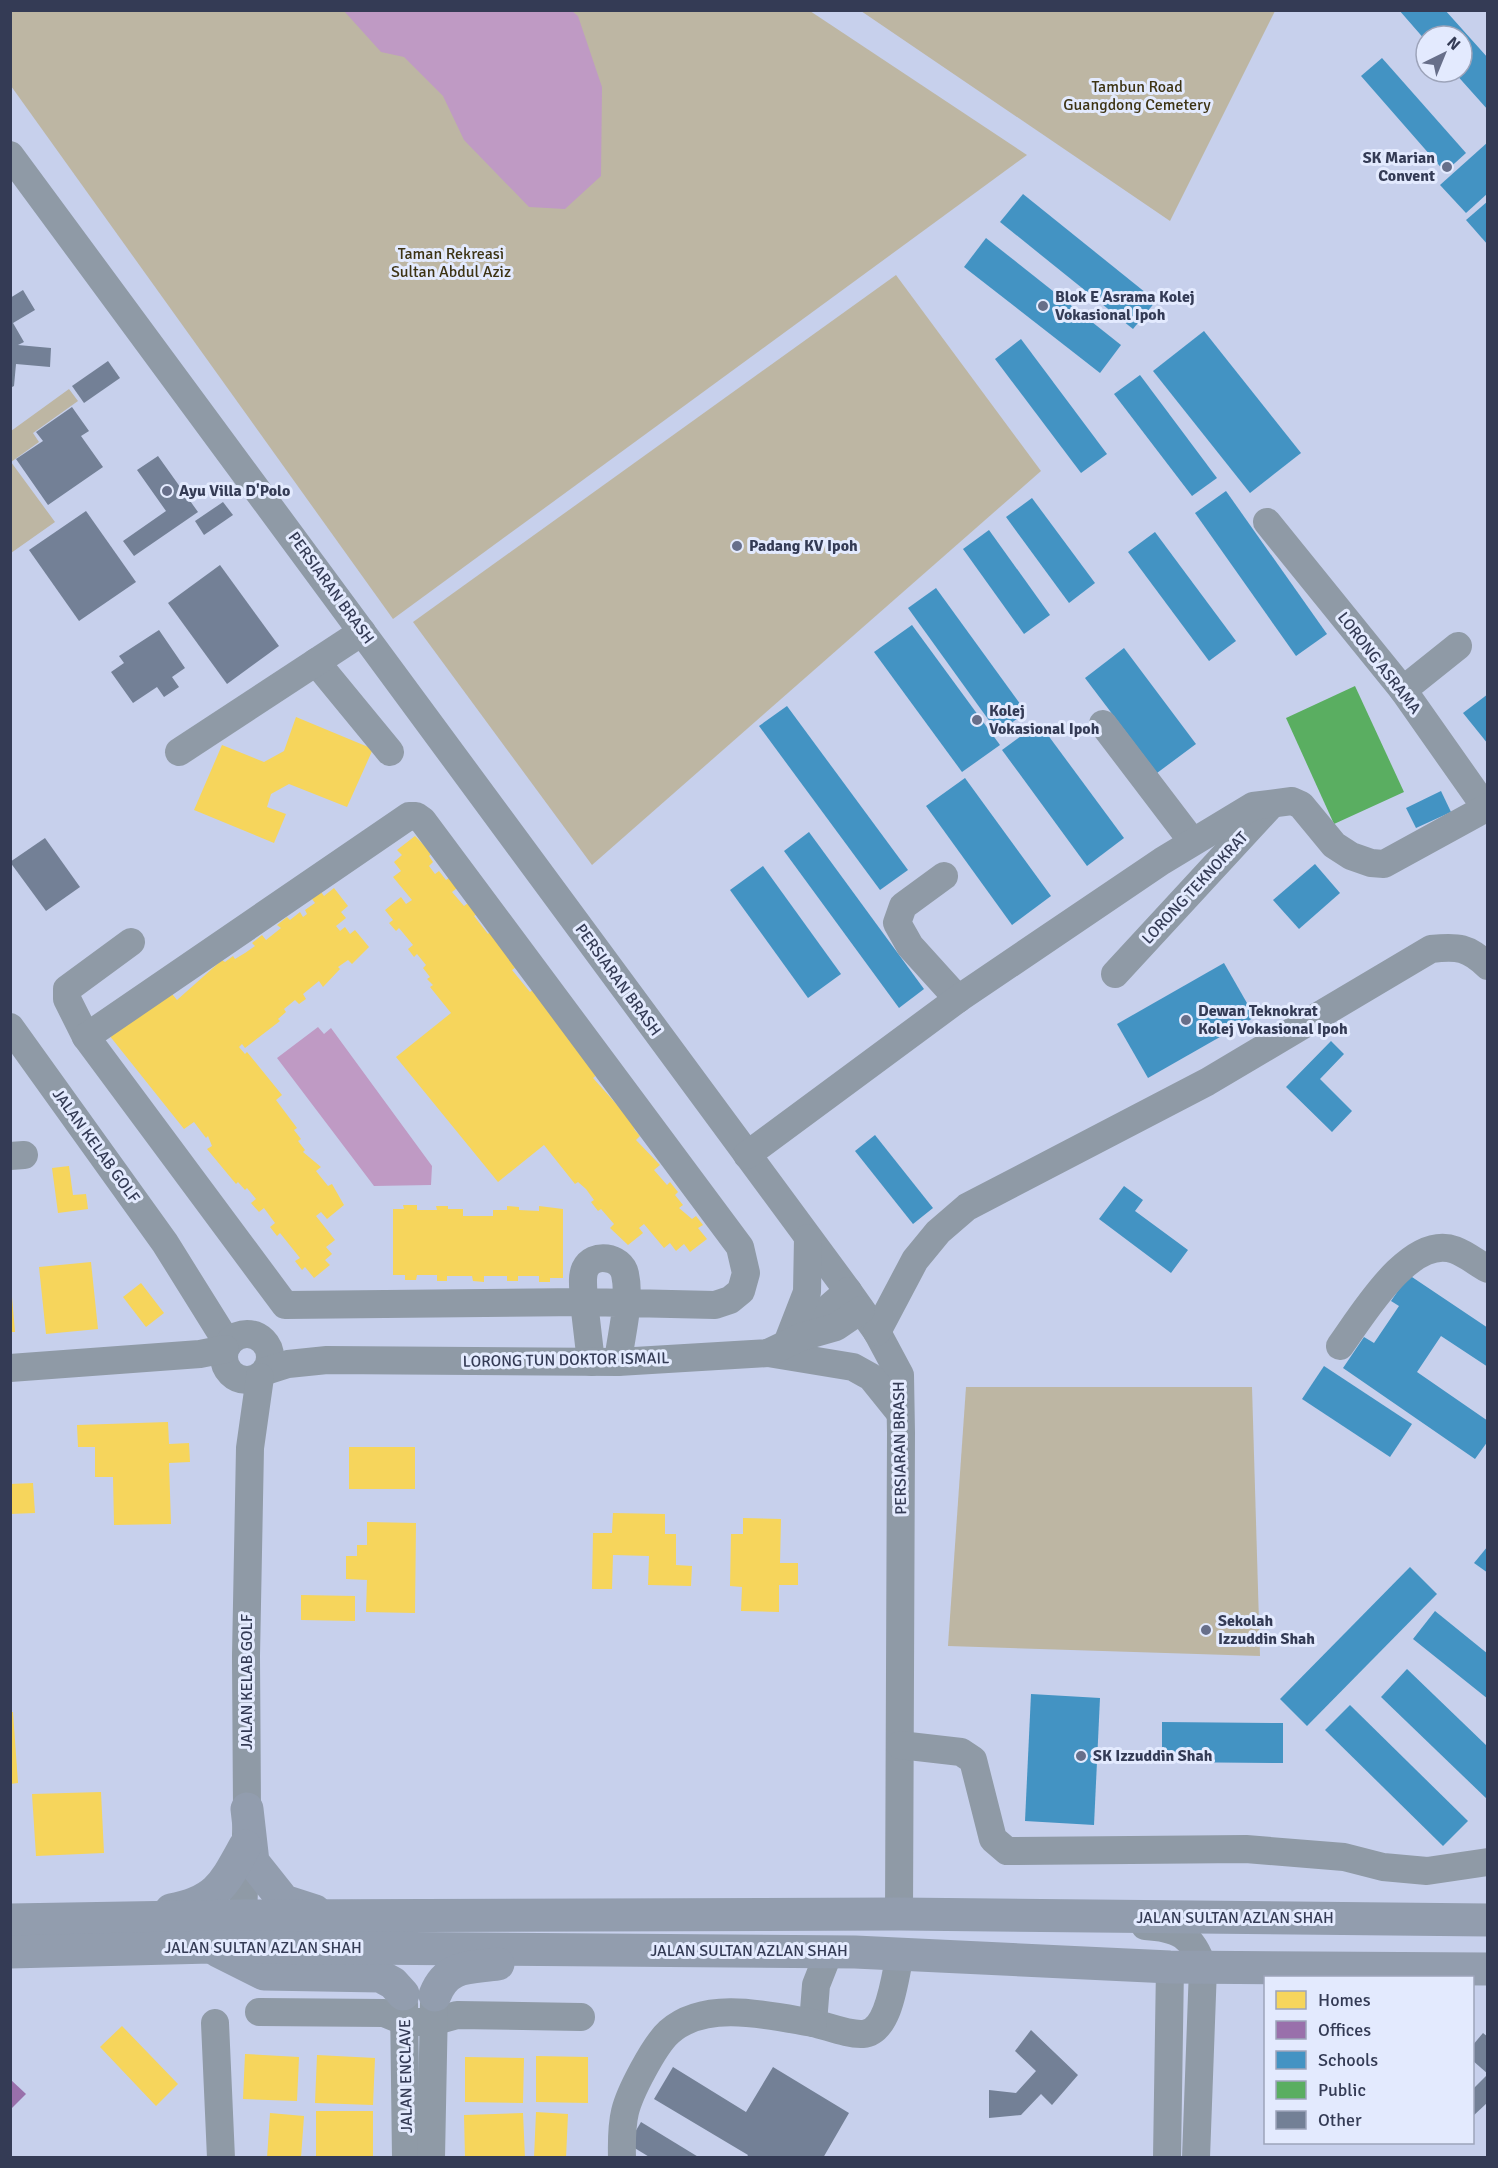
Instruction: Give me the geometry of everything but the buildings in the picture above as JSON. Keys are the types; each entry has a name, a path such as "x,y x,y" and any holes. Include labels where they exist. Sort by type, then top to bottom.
{"main road":[{"path":"247,1809 252,1862 266,1882 284,1901 344,1916"},
{"path":"134,1918 186,1907 206,1899 223,1886 245,1846"},
{"name":"JALAN SULTAN AZLAN SHAH","path":"10,1920 243,1916 899,1914 1488,1920"},
{"path":"243,1916 258,1926 279,1933 525,1936 555,1949"},
{"path":"211,1947 264,1974 380,1976 393,1983 419,2008 447,1974 460,1969 515,1961 555,1949"},
{"name":"JALAN SULTAN AZLAN SHAH","path":"10,1952 211,1947 829,1952 1170,1968 1488,1969"}],"street":[{"name":"PERSIARAN BRASH","path":"10,155 862,1311 900,1375 899,1914"},
{"name":"LORONG ASRAMA","path":"1267,522 1403,690 1487,808"},
{"path":"179,752 362,632"},
{"path":"1403,690 1458,646"},
{"path":"316,662 390,752"},
{"path":"1103,724 1192,841"},
{"path":"747,1155 958,999 1192,841 1253,806 1275,801 1292,801 1301,805 1334,845 1351,856 1384,864 1487,808"},
{"name":"LORONG TEKNOKRAT","path":"1115,974 1275,801"},
{"path":"86,1037 409,816 416,816 423,821 740,1248 746,1273 741,1292 730,1300 715,1305 584,1302 285,1305 86,1037 67,999 68,989 131,942"},
{"path":"944,876 903,906 897,923 910,946 958,999"},
{"path":"862,1311 915,1260 938,1232 967,1208 1207,1082 1431,949 1450,946 1472,951 1488,966"},
{"name":"JALAN KELAB GOLF","path":"10,1026 244,1358 250,1448 247,1809 243,1916"},
{"path":"808,1238 807,1292 785,1345 853,1366 871,1377 900,1413"},
{"path":"1340,1346 1400,1266 1419,1254 1442,1247 1455,1250 1488,1269"},
{"path":"600,1258 609,1258 618,1263 625,1272 625,1304 604,1362 584,1302 585,1269 600,1258"},
{"name":"LORONG TUN DOKTOR ISMAIL","path":"10,1368 149,1359 244,1358 604,1362 785,1345 836,1327 862,1311"},
{"path":"900,1745 961,1752 973,1760 993,1839 1007,1851 1246,1849 1344,1857 1383,1867 1427,1871 1488,1862"},
{"path":"1091,1917 1099,1923 1165,1928 1184,1935 1198,1952 1203,1968 1196,2157"},
{"path":"813,2023 816,1984 829,1952"},
{"path":"622,2157 621,2125 626,2100 651,2057 669,2032 686,2021 743,2011 862,2034 874,2030 883,2021 900,1954"},
{"path":"1167,2157 1170,1968"},
{"path":"259,2012 384,2013 419,2008 457,2015 581,2017"},
{"name":"JALAN ENCLAVE","path":"406,2157 419,2008"},
{"name":"JALAN ENCLAVE","path":"419,2008 431,2157"},
{"path":"215,2023 221,2157"},
{"path":"1169,2040 1200,2043"}],"green space":[{"name":"Taman Rekreasi Sultan Abdul Aziz","path":"10,11 810,11 1027,155 393,619 11,86"},
{"name":"Tambun Road Guangdong Cemetery","path":"861,11 1275,11 1170,221"},
{"name":"Padang KV Ipoh","path":"896,275 1041,471 592,865 413,622"},
{"path":"69,389 78,401 33,433 39,442 11,462 11,431"},
{"path":"11,462 55,522 11,553"},
{"path":"966,1387 1252,1387 1260,1656 948,1646"}],"shaded area":[{"path":"344,11 572,11 578,16 602,87 601,176 565,209 529,207 464,140 443,96 404,57 381,52"},
{"path":"318,1027 324,1034 331,1028 432,1166 431,1185 374,1186 277,1058"}],"place":[{"name":"SK Marian Convent","path":"1447,167"},
{"name":"Blok E Asrama Kolej Vokasional Ipoh","path":"1043,306"},
{"name":"Ayu Villa D'Polo","path":"167,491"},
{"name":"Padang KV Ipoh","path":"737,546"},
{"name":"Kolej Vokasional Ipoh","path":"977,720"},
{"name":"Dewan Teknokrat Kolej Vokasional Ipoh","path":"1186,1020"},
{"name":"Sekolah Izzuddin Shah","path":"1206,1630"},
{"name":"SK Izzuddin Shah","path":"1081,1756"}]}
